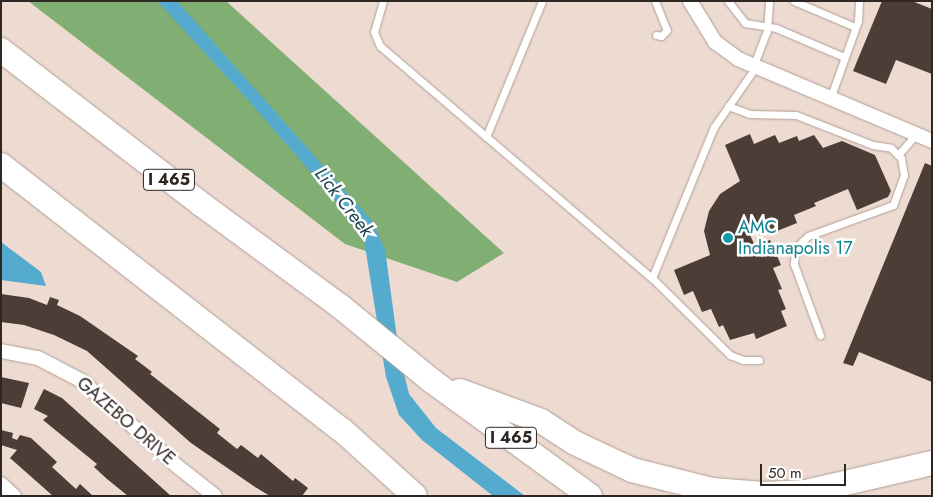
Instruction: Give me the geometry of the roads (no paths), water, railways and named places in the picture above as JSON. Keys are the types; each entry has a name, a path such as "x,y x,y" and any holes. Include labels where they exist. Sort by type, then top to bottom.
{"highway":[{"name":"I 465","path":"1,50 201,204 340,307 432,381 590,496"},
{"path":"1,165 342,430 415,496"},
{"path":"432,381 541,421 575,443 632,470 712,490 764,494 806,492 932,463"},
{"path":"382,466 421,496"}],"street":[{"path":"690,1 715,42 754,68 932,141"},
{"name":"GAZEBO DRIVE","path":"1,351 38,358 82,381 177,466 215,496"},
{"path":"1,484 14,496"}],"lane":[{"path":"383,1 374,24 374,32 380,46 652,278 730,354 743,360 759,360"},
{"path":"486,137 542,1"},
{"path":"655,1 666,30 662,36 656,35"},
{"path":"728,1 745,23 767,26 844,57"},
{"path":"652,278 714,127 754,68 767,26 769,1"},
{"path":"794,1 855,27"},
{"path":"830,99 855,27 859,1"},
{"path":"728,106 750,114 796,115 873,145 891,148 898,155 904,175 892,205 808,236 795,248 794,264 820,335"},
{"path":"898,155 916,134"}],"water":[{"name":"Lick Creek","path":"157,1 177,1 372,221 385,249 399,353 409,394 436,428 525,496 493,496 422,440 399,415 386,377 364,240 346,213 250,102"},
{"path":"1,242 41,272 46,286 1,280"}],"place":[{"name":"AMC Indianapolis 17","path":"728,238"}]}
